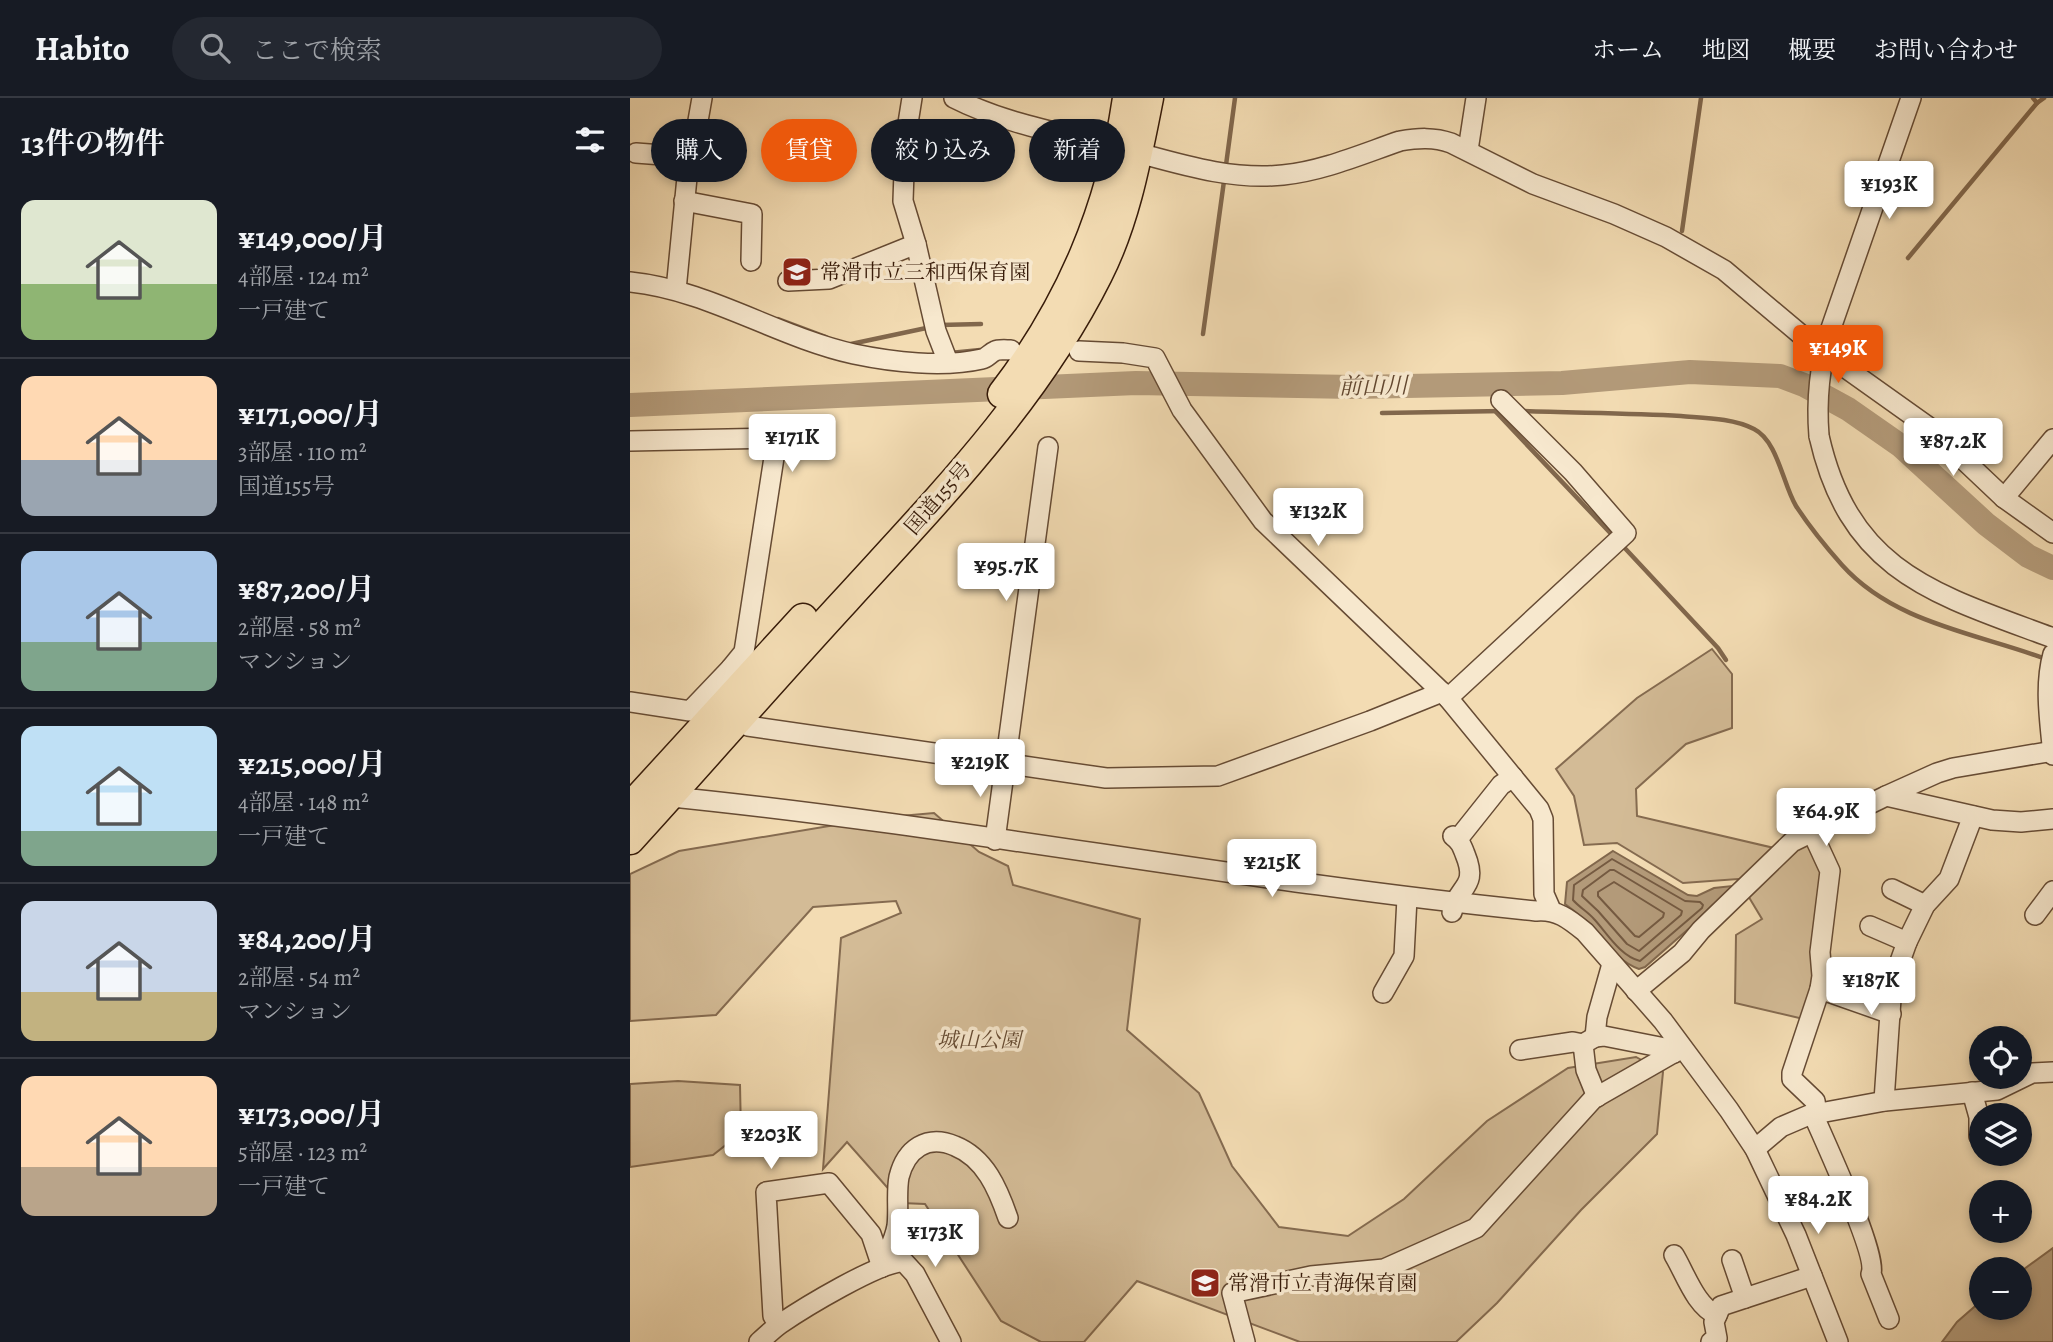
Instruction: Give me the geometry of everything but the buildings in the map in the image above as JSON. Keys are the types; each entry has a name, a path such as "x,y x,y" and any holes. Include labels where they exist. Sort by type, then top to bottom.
{"highway":[{"name":"国道155号","path":"1128,98 1128,150"},
{"name":"国道155号","path":"643,798 737,719 955,480 1005,404 1025,364 1060,307 1084,258 1149,98"},
{"name":"国道155号","path":"630,839 643,798 738,674 1005,404"}],"street":[{"path":"698,119 702,98"},
{"path":"912,98 905,142 903,201 936,331 948,362"},
{"path":"954,98 1014,121 1164,162 1233,174 1271,176 1314,170 1413,139 1439,139 1468,150 1533,184 1667,237 1724,270 1812,344 1930,428 2004,498 2053,533"},
{"path":"1468,150 1476,98"},
{"path":"1911,98 1822,359 1818,384 1819,436 1833,488 1867,542 1891,563 1914,580 1944,596 2053,638"},
{"path":"636,153 651,154"},
{"path":"676,290 686,182"},
{"path":"684,201 752,214 751,261"},
{"path":"788,281 829,279 916,244"},
{"path":"630,282 676,290 842,351 907,362 948,362 984,359 996,350 1025,364"},
{"path":"1079,351 1150,356 1162,369 1178,401 1263,521 1445,695 1539,809 1543,819 1544,894 1551,910"},
{"path":"737,719 748,726 1106,779 1224,775 1445,695 1626,533 1573,472 1501,400"},
{"path":"630,440 777,438 744,652 738,674 690,711 630,702"},
{"path":"2004,498 2053,439"},
{"path":"995,840 1048,447"},
{"path":"1636,991 1682,953 1701,930 1792,842 1937,773 1953,768 2053,753 2049,714 2050,665 2053,654"},
{"path":"1454,908 1465,889 1471,867 1455,837 1502,785 1513,777"},
{"path":"1886,796 1973,816 2021,822 2053,819"},
{"path":"643,798 1153,860 1407,898 1454,908 1551,910 1578,926 1612,964 1636,991 1678,1051 1729,1110 1755,1150 1796,1235 1838,1342"},
{"path":"1884,1101 1892,984 1907,942 1925,905 1949,879 1973,816"},
{"path":"1812,832 1830,871 1820,952 1822,976 1792,1073 1793,1079 1815,1101 1815,1114 1858,1221 1873,1266 1871,1273 1889,1320"},
{"path":"1892,889 1925,905"},
{"path":"2045,912 2053,891"},
{"path":"1383,993 1404,956 1407,898"},
{"path":"1870,926 1907,942"},
{"path":"1597,1097 1586,1070 1589,1041 1612,964"},
{"path":"1820,989 1891,1014"},
{"path":"1520,1050 1616,1038 1678,1051"},
{"path":"1245,1342 1232,1293 1311,1276 1384,1269 1476,1228 1597,1097 1678,1051"},
{"path":"1755,1150 1781,1127 1793,1120 1815,1114 1884,1101 1997,1090 2032,1073 2053,1072"},
{"path":"1972,1092 1975,1103"},
{"path":"882,1267 897,1229 899,1178 908,1155 917,1146 928,1141 948,1143 976,1159 999,1194 1008,1218"},
{"path":"779,1324 773,1316 766,1192 830,1183 871,1234 882,1267"},
{"path":"1674,1255 1702,1304 1717,1315"},
{"path":"1732,1260 1745,1298"},
{"path":"759,1342 779,1324 882,1267 904,1262 915,1274 951,1342"},
{"path":"1716,1341 1714,1322 1721,1307 1812,1276"}],"green space":[{"path":"1712,649 1732,674 1732,728 1686,744 1636,789 1637,816 1787,851 1809,841 1823,869 1808,1020 1735,1003 1736,935 1762,919 1738,879 1683,883 1617,843 1584,845 1574,796 1556,769 1637,698"},
{"name":"城山公園","path":"934,813 979,852 1008,866 1013,885 1140,919 1127,1030 1199,1093 1232,1166 1279,1227 1348,1236 1404,1199 1487,1121 1568,1068 1636,1057 1663,1072 1657,1134 1581,1210 1497,1303 1456,1342 1300,1342 1137,1281 1084,1342 1041,1342 1001,1321 925,1204 901,1203 847,1142 823,1169 841,938 901,913 896,901 813,907 716,1015 630,1021 630,874 679,851 877,818"},
{"path":"678,1081 740,1085 741,1133 713,1155 630,1167 630,1084"}],"water":[{"path":"1613,851 1688,895 1697,896 1714,888 1732,886 1733,890 1645,967 1639,969 1617,955 1588,922 1565,904 1567,882"},
{"path":"2053,1248 2053,1342 1942,1342 1969,1312 1969,1320 2032,1320 2032,1263"}],"waterway":[{"path":"1226,165 1235,98"},
{"path":"1682,231 1701,98"},
{"path":"2033,98 2037,103 2044,98"},
{"path":"1908,258 2037,103"},
{"path":"1203,334 1224,181"},
{"path":"778,319 826,337"},
{"path":"940,325 981,324"},
{"path":"851,344 931,327"},
{"path":"950,353 980,350"},
{"name":"前山川","path":"630,405 1136,383 1353,387 1562,383 1690,372 1780,376 1804,385 1848,409 1901,446 1986,524 2028,556 2053,568"},
{"path":"1382,413 1503,411"},
{"path":"1522,411 1699,417 1754,429 1769,443 1791,497 1801,514 1842,565 1863,585 1886,600 1937,624 2046,659"},
{"path":"1496,412 1615,538"},
{"path":"1621,544 1718,648 1726,660"}],"place":[{"name":"常滑市立三和西保育園","path":"797,272"},
{"name":"常滑市立青海保育園","path":"1205,1283"}]}
